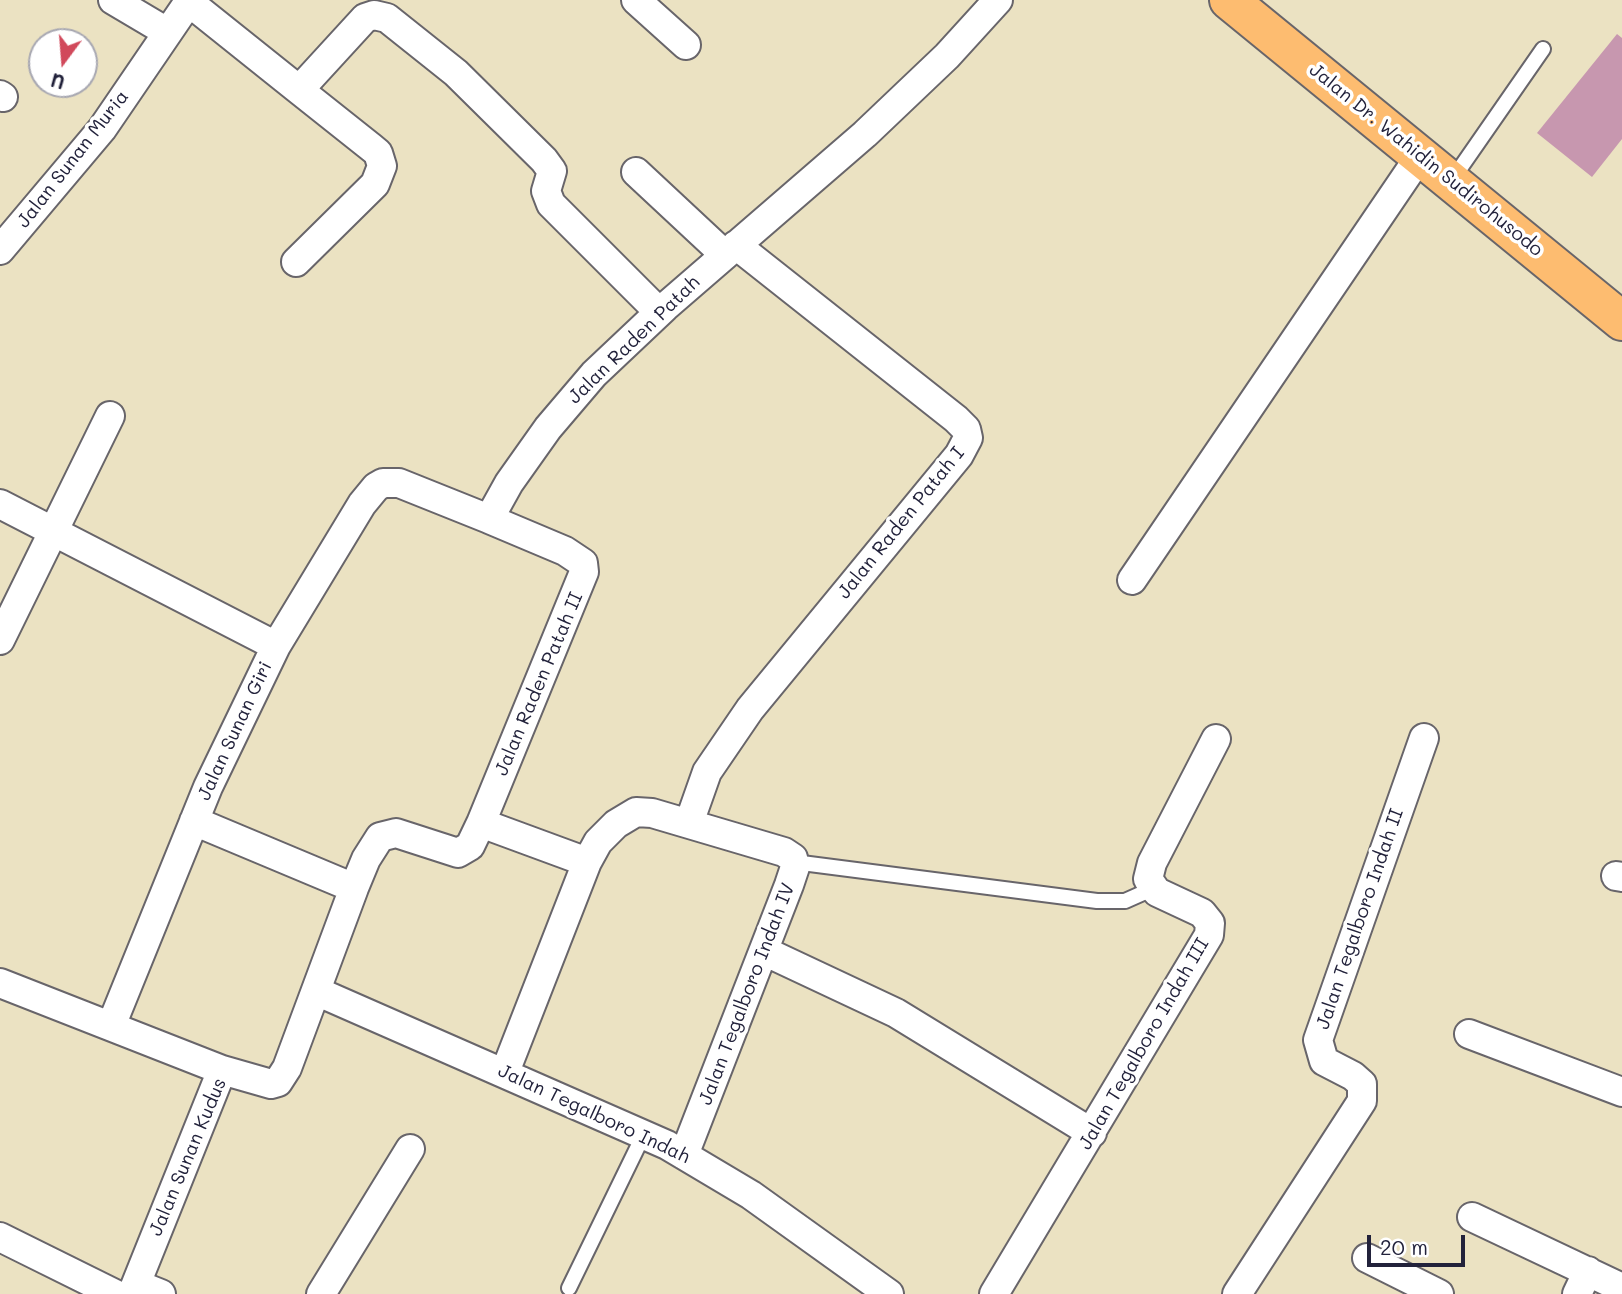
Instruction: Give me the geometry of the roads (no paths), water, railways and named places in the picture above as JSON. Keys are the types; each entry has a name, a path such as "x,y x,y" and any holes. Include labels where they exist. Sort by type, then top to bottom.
{"highway":[{"name":"Jalan Dr. Wahidin Sudirohusodo","path":"1229,0 1622,321"}],"street":[{"path":"113,0 167,32"},
{"path":"637,0 687,45"},
{"name":"Jalan Raden Patah","path":"489,519 509,483 556,418 594,374 659,312 905,96 998,0"},
{"path":"190,1 378,153 382,166 375,184 296,262"},
{"name":"Jalan Sunan Muria","path":"0,250 102,129 190,1"},
{"path":"299,90 365,18 383,16 456,73 544,160 552,175 546,191 551,204 659,312"},
{"path":"1132,580 1420,156"},
{"path":"636,172 730,250"},
{"name":"Jalan Raden Patah I","path":"689,823 707,772 750,709 959,455 968,438 966,429 956,419 730,250"},
{"path":"0,640 110,416"},
{"path":"276,646 362,504 383,483 409,487 489,519"},
{"name":"Jalan Sunan Giri","path":"0,504 276,646 237,721 111,1026"},
{"name":"Jalan Raden Patah II","path":"354,888 366,859 380,837 396,833 458,853 470,846 584,572 583,563 565,551 489,519"},
{"path":"1152,889 1148,879 1152,863 1216,738"},
{"name":"Jalan Tegalboro Indah II","path":"1237,1294 1362,1101 1362,1084 1324,1060 1318,1040 1424,738"},
{"name":"Jalan Tegalboro Indah IV","path":"505,1072 587,862 606,833 636,812 652,813 777,848 790,855 794,862 792,878 684,1155"},
{"path":"194,821 354,888"},
{"path":"481,823 587,862"},
{"name":"Jalan Sunan Kudus","path":"136,1291 222,1070 263,1084 278,1082 287,1069 354,888"},
{"name":"Jalan Tegalboro Indah III","path":"994,1294 1093,1133 1209,935 1210,923 1202,913 1152,889"},
{"path":"764,951 896,1013 1093,1133"},
{"path":"0,983 222,1070"},
{"name":"Jalan Tegalboro Indah","path":"316,991 505,1072 644,1134 684,1155 751,1195 890,1294"},
{"path":"1469,1034 1622,1092"},
{"path":"321,1294 410,1149"},
{"path":"1472,1217 1582,1283 1622,1288"},
{"path":"0,1237 136,1291"},
{"path":"1367,1258 1439,1294"}],"lane":[{"path":"1451,181 1543,49"},
{"path":"794,862 1097,901 1125,901 1152,889"},
{"path":"569,1288 644,1134"}]}
